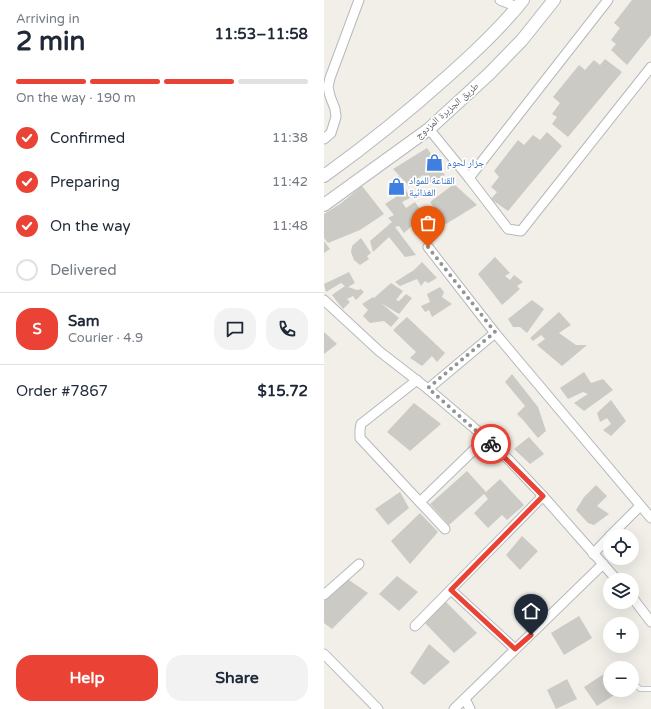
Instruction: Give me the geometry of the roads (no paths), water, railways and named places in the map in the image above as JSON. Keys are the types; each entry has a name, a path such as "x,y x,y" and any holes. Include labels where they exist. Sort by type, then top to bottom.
{"main road":[{"name":"طريق الجزيرة المزدوج","path":"324,205 429,129 522,40 554,0"},
{"path":"324,176 355,154 420,101 472,54 520,4"}],"street":[{"path":"324,139 331,133 336,117 328,87 330,78 359,0"},
{"path":"500,0 520,4"},
{"path":"469,178 608,0"},
{"path":"429,129 508,229 521,231 651,67"},
{"path":"428,247 495,332 651,518"},
{"path":"324,300 379,351 428,388 486,438 543,496 603,564 539,628 515,649 454,709"},
{"path":"428,388 495,332"},
{"path":"417,380 361,424 360,438 445,529"},
{"path":"420,502 486,438"},
{"path":"415,626 543,496"},
{"path":"617,529 640,506"},
{"path":"593,554 603,543"},
{"path":"324,595 358,564"},
{"path":"604,565 611,573"},
{"path":"451,590 515,649"},
{"path":"639,606 651,622"},
{"path":"324,654 378,709"},
{"path":"465,699 470,709"}],"lane":[{"path":"639,688 651,689"}],"place":[{"name":"جزار لحوم","path":"434,163"},
{"name":"القناعة للمواد الغذائية","path":"396,187"}]}
